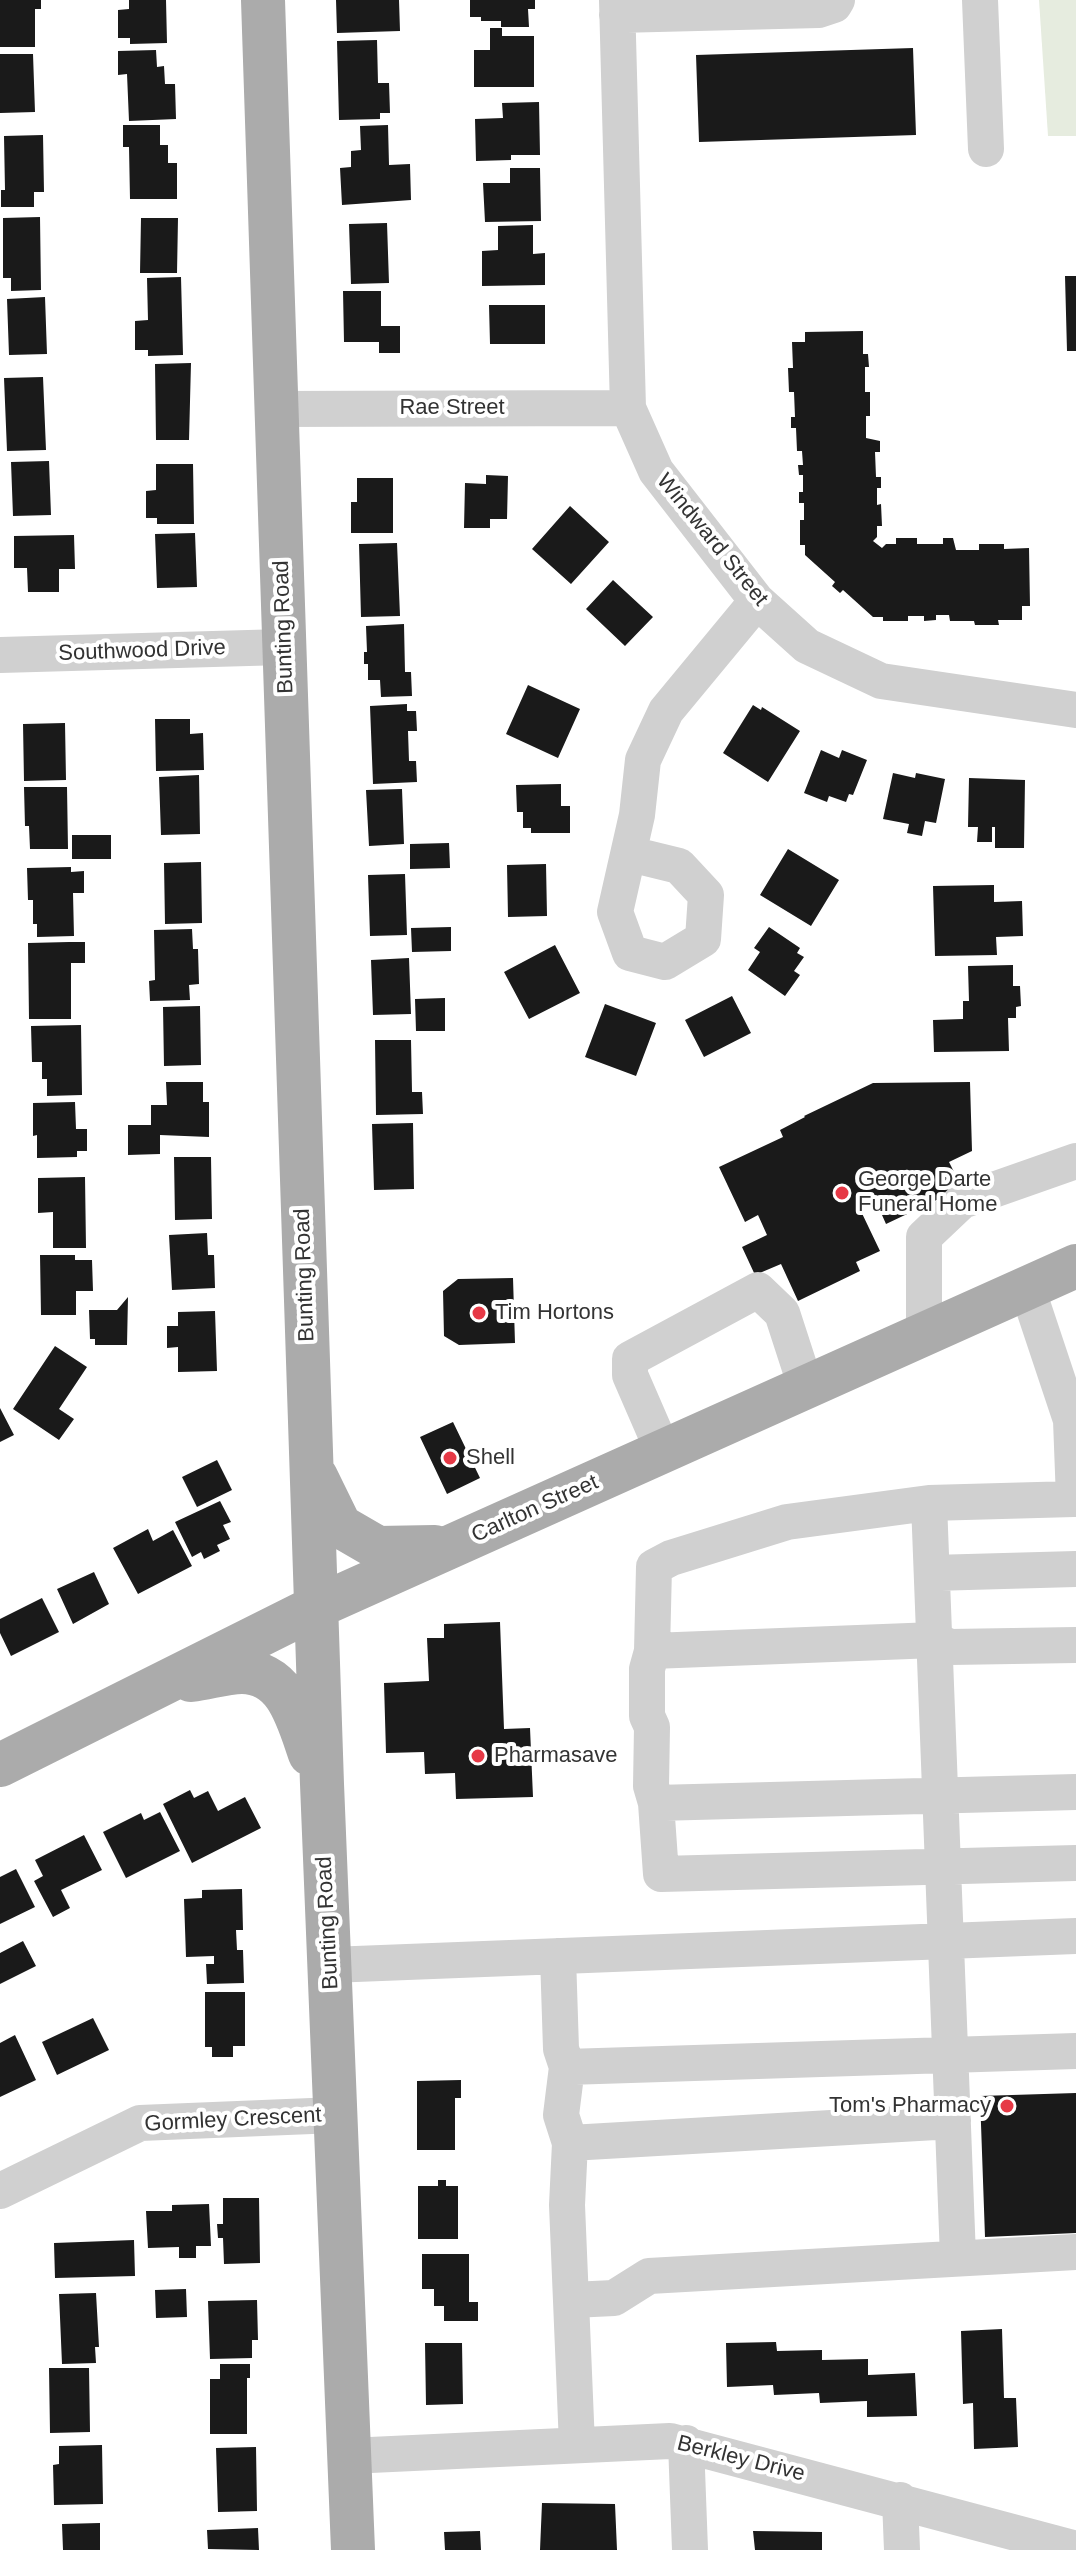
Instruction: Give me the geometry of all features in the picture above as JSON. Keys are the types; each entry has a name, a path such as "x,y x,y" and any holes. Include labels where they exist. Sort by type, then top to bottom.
{"main road":[{"name":"Bunting Road","path":"263,0 322,1784 353,2550"},
{"name":"Carlton Street","path":"0,1765 316,1607 1076,1266"},
{"path":"312,1468 340,1526 378,1548 451,1547"},
{"path":"161,1685 241,1672 259,1674 269,1679 290,1699 322,1784"}],"street":[{"path":"617,8 819,10 834,5 837,0"},
{"path":"980,0 986,149"},
{"name":"Windward Street","path":"617,8 628,408 656,471 757,601 807,646 881,681 1076,710"},
{"name":"Rae Street","path":"277,409 628,408"},
{"path":"630,854 643,760 666,711 757,601"},
{"name":"Southwood Drive","path":"0,655 284,647"},
{"path":"924,1334 924,1237 962,1201 1076,1161"},
{"path":"1027,1288 1071,1420 1075,1499 929,1503 787,1522 671,1558 654,1567 652,1651 647,1669 647,1716 652,1727 651,1786 656,1803 661,1874 1076,1863"},
{"path":"663,1451 630,1375 630,1359 758,1290 782,1313 806,1387"},
{"path":"929,1503 958,2257"},
{"path":"932,1573 1076,1569"},
{"path":"652,1651 935,1640 950,1647 1076,1645"},
{"path":"656,1803 1076,1792"},
{"path":"330,1965 1076,1936"},
{"path":"558,1956 561,2049 567,2067 561,2115 570,2143 567,2205 577,2445"},
{"path":"567,2067 1076,2051"},
{"name":"Gormley Crescent","path":"0,2191 140,2123 336,2115"},
{"path":"570,2143 953,2121"},
{"path":"572,2300 614,2298 649,2276 1076,2252"},
{"name":"Berkley Drive","path":"349,2456 670,2441 686,2443 900,2500 1019,2542 1076,2549"},
{"path":"686,2443 690,2550"},
{"path":"900,2500 902,2550"}],"shaded area":[{"path":"1039,0 1076,0 1076,136 1048,136"}],"building":[{"path":"0,0 41,0 41,9 35,9 35,47 0,47"},
{"path":"129,0 166,0 167,43 130,44 130,38 118,38 118,10 129,9"},
{"path":"336,0 399,0 400,31 337,33"},
{"path":"470,0 535,0 535,9 528,9 529,27 501,27 501,21 481,21 481,17 470,17"},
{"path":"490,28 502,28 502,36 534,36 534,87 474,87 474,50 490,50"},
{"path":"377,40 378,83 389,83 390,113 380,113 380,119 339,120 337,41"},
{"path":"913,48 916,135 699,142 696,55"},
{"path":"156,50 157,67 164,66 165,84 175,84 176,119 129,121 127,74 118,75 118,51"},
{"path":"0,54 33,54 35,112 0,113"},
{"path":"539,102 540,155 511,155 511,160 476,161 475,119 503,118 502,103"},
{"path":"123,125 160,125 160,145 168,145 168,163 177,163 177,199 130,199 129,147 123,147"},
{"path":"388,125 389,165 410,164 411,200 342,205 340,168 351,167 351,151 361,150 360,126"},
{"path":"43,135 44,192 34,192 34,207 1,207 1,190 5,190 4,136"},
{"path":"510,168 540,168 541,221 485,222 483,183 510,183"},
{"path":"40,217 41,290 11,291 11,278 3,278 3,218"},
{"path":"141,218 178,218 177,273 140,273"},
{"path":"387,223 389,283 351,284 349,224"},
{"path":"533,225 533,254 545,253 545,285 482,286 482,251 498,250 498,226"},
{"path":"1065,276 1076,276 1076,351 1067,351"},
{"path":"181,277 183,355 148,356 148,350 135,350 135,321 148,320 147,278"},
{"path":"343,291 381,291 381,326 400,326 400,353 379,353 379,342 344,342"},
{"path":"45,297 47,354 9,355 7,299"},
{"path":"489,305 545,305 545,344 490,344"},
{"path":"863,331 863,354 868,354 869,367 865,367 865,392 870,392 866,438 880,441 880,452 875,452 876,477 881,477 881,488 877,488 877,505 881,504 882,526 877,526 877,537 873,541 882,548 886,544 896,544 896,538 917,538 917,544 943,544 943,538 953,538 956,550 979,550 979,544 1004,544 1004,549 1029,548 1030,606 1022,606 1022,620 998,620 999,625 975,625 974,621 950,621 949,615 936,615 936,620 924,621 924,616 908,616 908,621 883,621 883,617 873,617 843,590 840,593 832,586 835,582 805,555 805,545 800,545 804,503 799,503 799,492 803,492 803,475 799,475 798,465 803,465 802,451 797,451 796,428 791,428 791,417 795,417 794,392 789,392 788,368 793,368 792,342 805,342 805,332"},
{"path":"191,363 189,440 156,440 155,364"},
{"path":"43,377 46,450 7,451 4,378"},
{"path":"49,461 51,515 13,516 11,462"},
{"path":"156,464 193,464 194,524 157,524 157,518 146,518 146,491 156,490"},
{"path":"486,475 508,476 507,519 490,519 490,528 464,528 465,483 486,484"},
{"path":"357,478 393,478 393,533 351,533 351,502 357,502"},
{"path":"570,506 609,542 571,584 532,549"},
{"path":"195,533 197,587 157,588 155,534"},
{"path":"74,535 75,569 59,569 59,592 28,592 27,568 14,568 14,536"},
{"path":"397,543 400,616 361,617 359,544"},
{"path":"613,580 653,617 625,646 586,609"},
{"path":"404,624 405,672 411,672 412,696 381,697 380,680 368,680 368,664 364,664 366,626"},
{"path":"528,685 580,709 558,758 506,734"},
{"path":"407,704 407,711 416,711 417,731 408,731 409,761 416,761 417,782 373,784 370,706"},
{"path":"753,705 761,710 762,707 800,731 768,782 723,753"},
{"path":"155,719 190,719 190,734 203,733 204,770 156,771"},
{"path":"65,723 66,780 24,781 23,724"},
{"path":"821,750 839,758 842,750 867,760 853,795 849,794 846,802 829,796 827,802 804,793"},
{"path":"893,773 915,778 916,773 945,779 936,823 925,821 922,836 907,833 909,824 883,819"},
{"path":"199,775 200,834 161,835 159,777"},
{"path":"969,778 1025,780 1024,848 995,848 995,827 992,827 992,842 977,842 978,827 968,827"},
{"path":"561,784 561,806 570,806 570,833 531,833 531,828 523,828 523,812 517,812 516,785"},
{"path":"24,787 67,787 68,849 30,849 29,826 25,826"},
{"path":"402,789 404,844 369,846 366,790"},
{"path":"72,835 111,835 111,859 72,859"},
{"path":"449,843 450,868 410,869 410,844"},
{"path":"788,849 839,880 811,926 760,895"},
{"path":"201,862 202,923 165,924 164,863"},
{"path":"546,864 547,916 508,917 507,865"},
{"path":"71,867 71,872 84,871 84,893 73,893 74,936 37,937 37,924 33,924 33,900 28,900 27,868"},
{"path":"405,874 407,935 370,936 368,875"},
{"path":"994,885 994,902 1022,901 1023,936 996,937 997,955 935,956 933,886"},
{"path":"451,927 451,951 412,952 411,928"},
{"path":"769,927 800,948 797,953 804,957 794,971 800,975 785,996 748,970 760,952 754,948"},
{"path":"192,929 193,949 198,949 199,984 189,985 190,1000 150,1001 149,981 155,980 154,930"},
{"path":"85,942 85,963 71,963 71,1019 29,1019 28,943"},
{"path":"555,945 580,993 529,1019 504,972"},
{"path":"409,958 411,1014 373,1015 371,960"},
{"path":"1013,965 1013,986 1020,986 1021,1006 1016,1007 1016,1018 1008,1018 1009,1051 934,1052 933,1020 963,1019 963,1001 969,1001 968,966"},
{"path":"732,996 751,1033 704,1057 685,1020"},
{"path":"445,998 445,1031 416,1031 415,999"},
{"path":"605,1004 656,1023 636,1076 585,1057"},
{"path":"200,1006 201,1065 164,1066 163,1007"},
{"path":"81,1025 82,1095 47,1096 47,1079 42,1079 42,1062 32,1062 31,1026"},
{"path":"375,1040 411,1040 412,1092 422,1092 423,1114 376,1115"},
{"path":"166,1082 203,1082 203,1102 209,1102 209,1137 160,1135 160,1154 128,1155 128,1125 151,1125 151,1105 167,1105"},
{"name":"George Darte Funeral Home","path":"970,1082 972,1151 949,1162 962,1188 886,1224 874,1197 858,1205 880,1251 856,1262 860,1271 798,1301 781,1264 755,1275 742,1247 767,1235 758,1215 745,1222 719,1167 783,1137 780,1130 873,1083"},
{"path":"75,1102 76,1129 87,1129 87,1151 77,1151 77,1157 37,1158 33,1103"},
{"path":"413,1123 414,1189 374,1190 372,1124"},
{"path":"174,1157 211,1157 212,1219 175,1220"},
{"path":"85,1177 86,1248 53,1248 53,1212 38,1213 38,1178"},
{"path":"207,1233 208,1255 214,1255 215,1288 172,1290 169,1235"},
{"path":"40,1255 75,1255 75,1260 92,1260 93,1291 76,1291 76,1315 41,1315"},
{"name":"Tim Hortons","path":"513,1278 515,1343 459,1345 444,1336 443,1291 458,1279"},
{"path":"128,1297 127,1345 95,1345 95,1339 90,1339 89,1310 117,1310"},
{"path":"215,1311 217,1371 178,1372 178,1347 167,1348 167,1326 178,1326 178,1312"},
{"path":"55,1346 87,1367 59,1409 74,1419 59,1440 13,1409"},
{"path":"0,1408 14,1435 0,1442"},
{"name":"Shell","path":"453,1422 480,1478 447,1494 420,1437"},
{"path":"217,1460 232,1490 197,1507 182,1477"},
{"path":"220,1501 231,1522 223,1525 230,1539 217,1545 220,1551 204,1559 201,1552 192,1557 175,1522"},
{"path":"148,1529 153,1541 173,1530 192,1566 138,1594 113,1548"},
{"path":"94,1572 109,1604 73,1624 57,1589"},
{"path":"42,1598 59,1632 11,1656 0,1633 0,1619"},
{"path":"500,1622 504,1729 530,1728 533,1797 456,1799 455,1773 425,1774 424,1752 386,1753 384,1683 429,1681 427,1638 444,1638 444,1624"},
{"path":"190,1790 194,1798 208,1791 218,1811 245,1797 261,1828 192,1863 163,1804"},
{"path":"160,1812 180,1851 126,1878 103,1832 141,1813 144,1820"},
{"path":"84,1835 102,1870 61,1890 70,1908 53,1917 34,1881 43,1876 35,1860"},
{"path":"16,1869 35,1907 0,1924 0,1877"},
{"path":"242,1889 243,1930 236,1930 237,1950 243,1950 244,1983 207,1984 206,1964 214,1964 214,1956 186,1957 184,1899 202,1898 202,1890"},
{"path":"23,1941 36,1966 0,1984 0,1953"},
{"path":"205,1992 245,1992 245,2046 233,2046 233,2057 212,2057 212,2047 205,2047"},
{"path":"93,2018 109,2050 57,2075 42,2042"},
{"path":"15,2035 36,2080 0,2097 0,2043"},
{"path":"461,2080 461,2098 455,2098 455,2150 417,2150 417,2081"},
{"path":"1076,2093 1076,2233 985,2237 980,2096"},
{"path":"438,2180 446,2180 446,2186 458,2186 458,2239 418,2239 418,2186 438,2186"},
{"path":"223,2198 259,2198 260,2263 224,2264 223,2238 218,2238 217,2224 223,2224"},
{"path":"209,2204 211,2246 196,2246 196,2258 179,2258 179,2247 148,2248 146,2211 172,2211 172,2205"},
{"path":"134,2240 135,2276 55,2278 54,2243"},
{"path":"422,2254 469,2254 469,2302 478,2302 478,2321 444,2321 444,2306 434,2306 434,2289 422,2289"},
{"path":"186,2289 187,2317 156,2318 155,2290"},
{"path":"96,2293 99,2347 95,2347 96,2363 62,2364 59,2294"},
{"path":"257,2300 258,2340 252,2340 252,2358 210,2359 208,2301"},
{"path":"1002,2329 1004,2398 1016,2398 1018,2447 974,2449 973,2403 963,2404 961,2331"},
{"path":"776,2342 777,2351 822,2350 822,2360 868,2359 868,2375 915,2373 917,2416 867,2417 867,2401 820,2403 819,2393 774,2395 773,2385 727,2387 726,2343"},
{"path":"425,2343 462,2343 463,2404 426,2405"},
{"path":"220,2364 250,2364 247,2434 210,2434 210,2379 220,2379"},
{"path":"49,2368 89,2368 90,2432 50,2433"},
{"path":"102,2445 103,2504 54,2505 53,2465 59,2464 59,2446"},
{"path":"256,2447 257,2511 218,2512 216,2448"},
{"path":"542,2503 615,2504 617,2550 540,2550"},
{"path":"100,2523 100,2550 63,2550 62,2524"},
{"path":"258,2528 259,2550 208,2549 207,2530"},
{"path":"480,2531 481,2550 445,2550 444,2532"},
{"path":"753,2531 822,2532 822,2550 755,2550"}],"place":[{"name":"George Darte Funeral Home","path":"842,1193"},
{"name":"Tim Hortons","path":"479,1313"},
{"name":"Shell","path":"450,1458"},
{"name":"Pharmasave","path":"478,1756"},
{"name":"Tom's Pharmacy","path":"1007,2106"}]}
